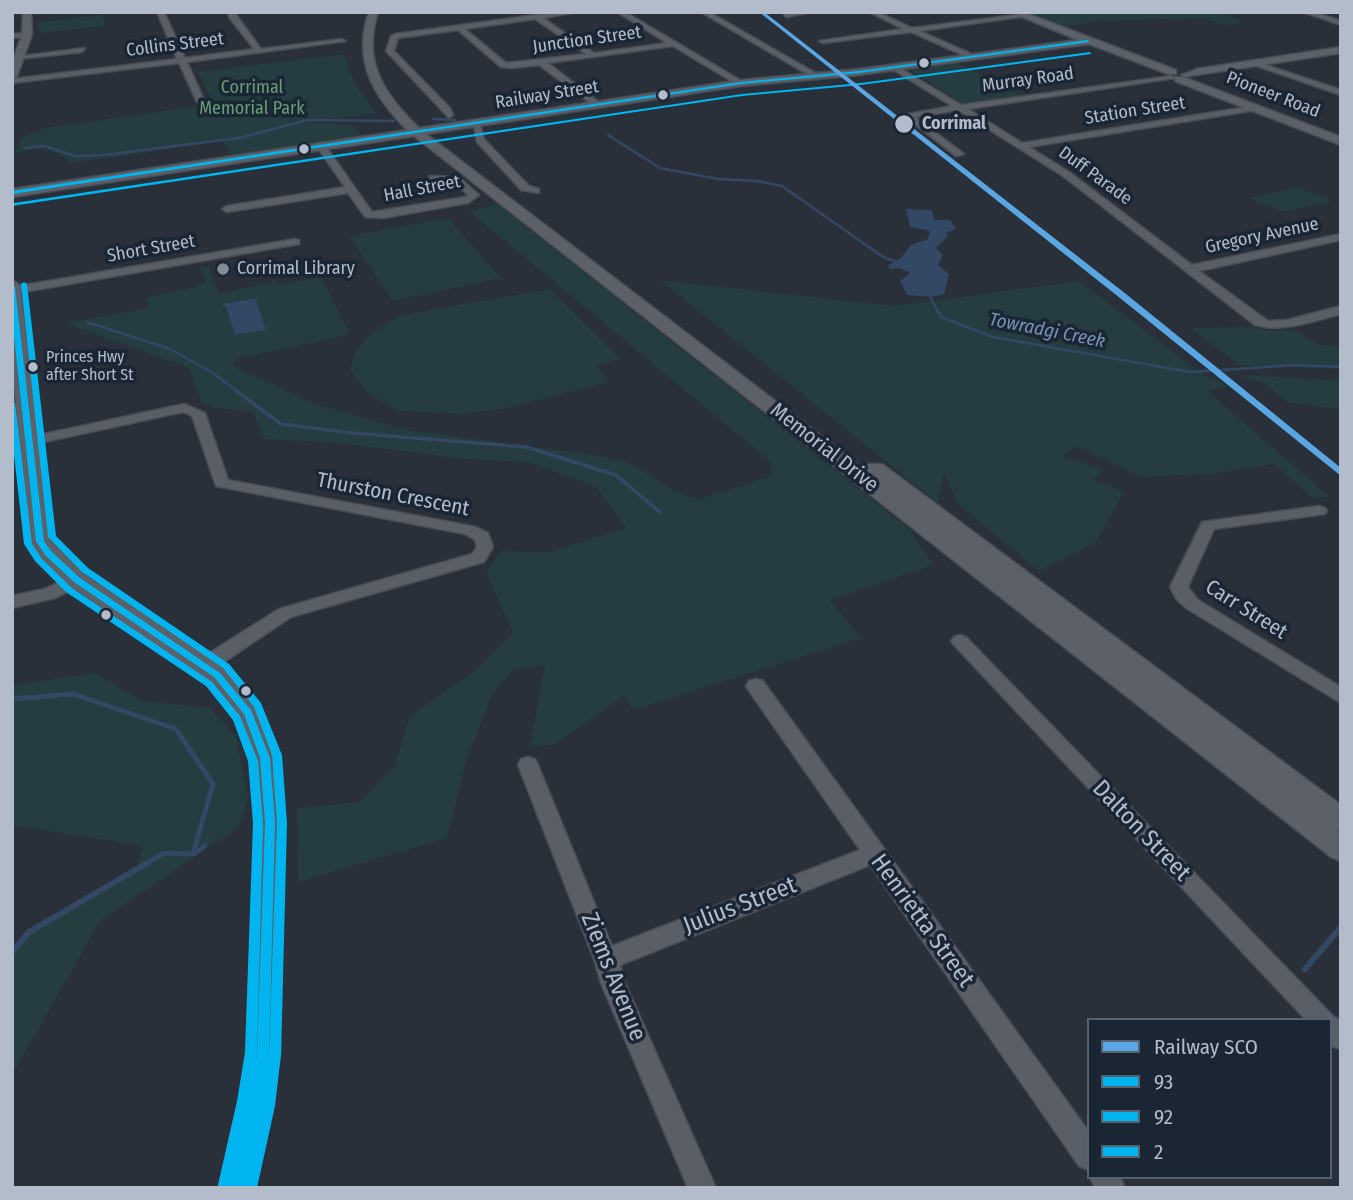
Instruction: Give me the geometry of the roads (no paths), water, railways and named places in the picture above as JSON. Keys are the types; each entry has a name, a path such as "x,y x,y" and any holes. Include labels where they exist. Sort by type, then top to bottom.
{"main road":[{"path":"12,79 27,35 27,12"},
{"name":"Memorial Drive","path":"374,12 366,38 368,64 385,97 423,132 1341,820"},
{"name":"Memorial Drive","path":"384,12 377,37 379,62 388,83 433,145 1341,849"},
{"name":"Pioneer Road","path":"1019,14 1341,141"},
{"name":"Railway Street","path":"12,193 741,83 895,67 1088,41"},
{"name":"Murray Road","path":"1175,75 1339,52"},
{"path":"411,113 436,124 462,125"},
{"path":"380,138 407,138 433,145"},
{"path":"13,289 40,541 48,553 77,580 205,665 233,692 248,713 265,758 269,785 263,1054 256,1103 237,1188"}],"street":[{"path":"160,12 201,102"},
{"path":"231,12 231,16 259,51"},
{"path":"449,115 390,51 394,36 574,12"},
{"path":"620,12 741,83"},
{"path":"704,12 815,75"},
{"path":"787,15 808,12"},
{"path":"872,12 971,57"},
{"path":"1306,12 1341,23"},
{"path":"823,41 1019,14"},
{"path":"1326,18 1341,16"},
{"path":"536,17 593,55"},
{"name":"Junction Street","path":"458,26 504,65 674,44"},
{"path":"12,36 27,35"},
{"path":"19,57 82,52 80,40"},
{"name":"Collins Street","path":"12,79 342,41"},
{"path":"541,62 597,105"},
{"path":"1257,63 1341,93"},
{"name":"Duff Parade","path":"895,67 1066,174 1266,325 1279,325 1341,310"},
{"name":"Murray Road","path":"959,154 907,115 1175,75"},
{"name":"Station Street","path":"1019,146 1256,107"},
{"path":"476,123 480,140 526,188 535,191"},
{"path":"227,209 352,189 322,147"},
{"name":"Hall Street","path":"352,189 369,215 468,200 474,195 460,179 450,176 432,180"},
{"name":"Gregory Avenue","path":"1190,269 1341,237"},
{"name":"Short Street","path":"13,289 295,242"},
{"name":"Thurston Crescent","path":"30,440 184,408 198,413 220,483 470,530 482,537 485,547 478,558 285,613 205,665"},
{"name":"Carr Street","path":"1318,511 1208,525 1203,530 1179,587 1183,596 1192,604 1340,694"},
{"path":"12,602 49,594 77,580"},
{"name":"Dalton Street","path":"961,641 1321,1018"},
{"name":"Henrietta Street","path":"756,686 1087,1153"},
{"name":"Ziems Avenue","path":"528,765 606,959 613,983 702,1188"},
{"name":"Julius Street","path":"606,959 874,854"}],"water":[{"path":"906,209 932,210 934,220 950,220 956,229 946,233 948,236 936,248 943,255 938,265 949,274 944,294 931,297 907,295 900,281 910,273 900,268 890,269 888,265 900,259 911,245 928,239 930,231 910,227"},
{"path":"258,298 256,301 266,330 235,335 226,307 222,304"}],"waterway":[{"path":"433,119 455,120"},
{"path":"24,148 44,146 75,156 105,155 239,138 308,120 394,121"},
{"name":"Towradgi Creek","path":"608,135 660,168 718,179 757,181 782,186 883,257 901,263"},
{"name":"Towradgi Creek","path":"928,293 941,317 993,337 1190,372 1297,365 1341,367"},
{"path":"87,322 170,349 213,373 238,392"},
{"path":"235,390 281,424 352,433 526,447 616,475 660,512"},
{"path":"12,699 73,694 176,729 213,784 193,854"},
{"name":"Towradgi Creek","path":"193,854 205,846"},
{"name":"Towradgi Creek","path":"146,864 164,853 193,854"},
{"name":"Towradgi Creek","path":"12,952 29,932 149,862"},
{"path":"1305,969 1341,927"}],"rail line":[{"name":"SCO","path":"761,12 1123,296 1341,473"}],"place":[{"name":"Corrimal","path":"904,124"},
{"name":"Corrimal Library","path":"223,269"},
{"name":"Princes Hwy after Short St","path":"33,367"}],"park label":[{"name":"Corrimal Memorial Park","path":"252,98"}]}
